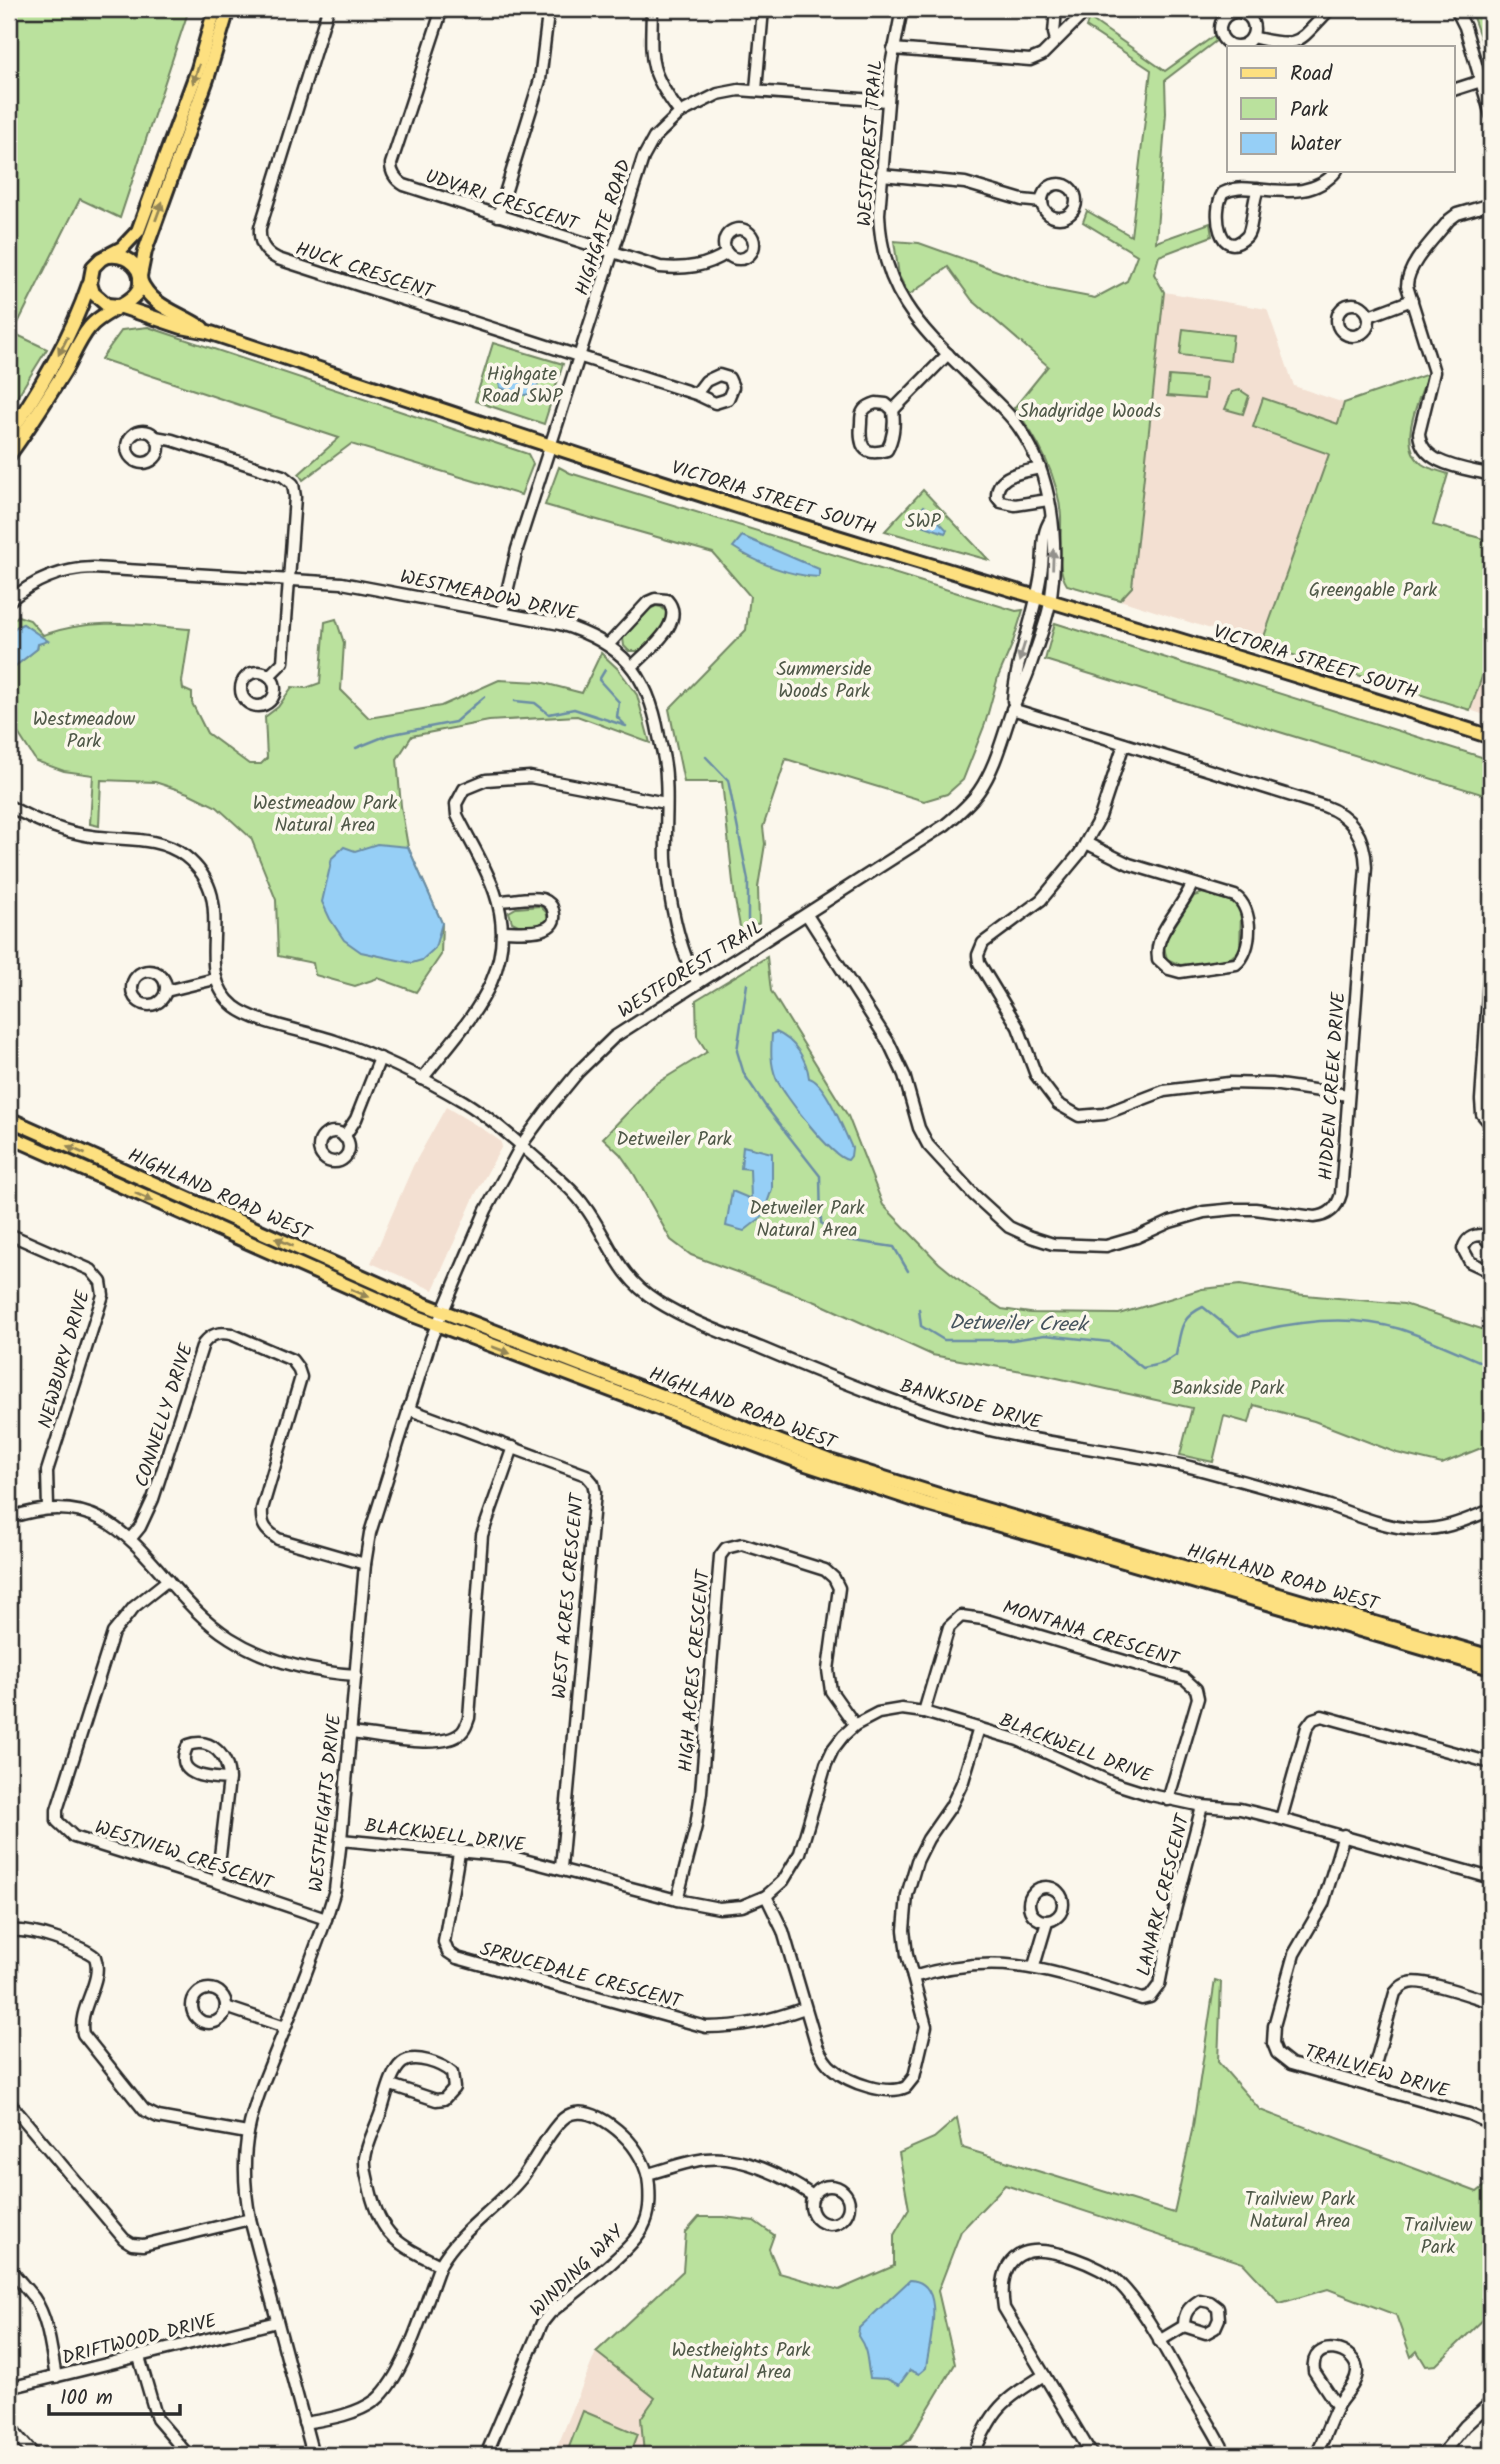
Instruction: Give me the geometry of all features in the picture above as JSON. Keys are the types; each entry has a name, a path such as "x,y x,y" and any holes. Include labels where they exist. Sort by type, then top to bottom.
{"main road":[{"path":"9,435 57,357 76,320 93,267 101,259 122,248 138,231 198,69 215,9"},
{"path":"9,455 55,386 88,329 101,316 135,297 145,251 207,79 228,9"},
{"path":"109,256 128,259 135,265 140,278"},
{"name":"VICTORIA STREET SOUTH","path":"140,278 145,292 153,301 185,316 208,332"},
{"path":"90,283 98,300 107,305 119,306"},
{"name":"VICTORIA STREET SOUTH","path":"119,306 182,327 208,332 550,446 877,549 1491,737"},
{"name":"HIGHLAND ROAD WEST","path":"9,1119 443,1311 863,1472 1491,1657"},
{"name":"HIGHLAND ROAD WEST","path":"9,1136 327,1279 437,1325 850,1480 1491,1668"}],"street":[{"name":"HUCK CRESCENT","path":"328,9 260,228 263,247 278,259 696,394"},
{"name":"UDVARI CRESCENT","path":"442,9 393,156 391,170 394,177 404,185 652,265 674,268 702,265 727,253"},
{"path":"498,216 540,80 546,9"},
{"path":"652,9 652,63 658,80 680,113"},
{"path":"756,90 763,9"},
{"name":"WESTFOREST TRAIL","path":"443,1311 486,1210 522,1144 578,1072 614,1037 945,825 979,791 995,760 1012,709 1014,675 1044,598 1043,530 1051,519 1040,468 1019,427 908,311 884,260 880,236 882,175 893,49 902,9"},
{"path":"1056,9 1056,40"},
{"path":"893,49 1030,60 1042,55 1088,9"},
{"path":"1252,37 1289,44 1307,34 1330,9"},
{"path":"1456,9 1465,26 1491,116"},
{"path":"1454,90 1481,81"},
{"name":"HIGHGATE ROAD","path":"502,613 517,549 611,252 643,158 654,138 680,113 718,94 756,90 888,101"},
{"path":"1258,189 1253,201 1247,236 1237,242 1228,242 1221,236 1218,228 1220,198 1223,192 1231,189 1258,189 1306,190 1325,183 1336,172"},
{"path":"882,175 965,183 1022,200 1042,202"},
{"path":"1491,204 1464,211 1449,220 1409,271 1407,286 1434,372 1419,433 1422,449 1434,459 1491,475"},
{"path":"1369,316 1412,300"},
{"path":"893,410 886,404 876,402 862,414 860,439 868,452 887,450 893,439 893,410 948,355"},
{"path":"155,437 172,440 288,479 295,489 283,662 269,676"},
{"path":"1040,468 1004,479 999,484 997,497 1001,502 1015,505 1048,500"},
{"name":"WESTMEADOW DRIVE","path":"9,601 31,584 73,569 342,583 502,613 585,632 609,645 633,666 646,687 655,710 666,776 666,862 670,891 688,966 698,983"},
{"path":"609,645 648,601 667,600 673,611 673,620 633,666"},
{"name":"HIDDEN CREEK DRIVE","path":"807,915 889,1042 904,1075 919,1128 928,1145 939,1160 1002,1221 1031,1237 1054,1244 1106,1246 1204,1212 1255,1209 1314,1217 1329,1213 1335,1208 1341,1194 1366,867 1365,850 1358,831 1334,809 1012,709"},
{"path":"1124,744 1100,817 1086,843 1041,900 1003,930 988,938 978,955 979,963 1018,1027 1036,1075 1058,1104 1079,1116 1092,1117 1164,1091 1240,1083 1272,1084 1348,1095"},
{"path":"422,1079 486,995 500,961 503,931 498,901 457,815 459,797 464,789 472,784 507,777 530,777 666,803"},
{"path":"9,806 24,815 67,831 152,841 175,849 186,857 207,883 214,903 215,979 223,994 235,1007 251,1016 330,1039 380,1058 486,1116 522,1144"},
{"path":"1086,843 1129,864 1234,896 1245,906 1248,914 1247,950 1236,964 1180,972 1169,969 1158,959 1158,943 1187,898 1192,884"},
{"path":"498,901 541,899 551,905 554,912 552,925 540,931 503,931"},
{"path":"1491,947 1481,1100 1482,1114 1491,1125"},
{"path":"166,991 215,979"},
{"path":"344,1136 356,1119 380,1058"},
{"name":"BANKSIDE DRIVE","path":"522,1144 575,1193 588,1209 624,1274 646,1294 694,1320 853,1387 940,1416 996,1431 1197,1469 1395,1527 1433,1529 1458,1524 1491,1510"},
{"name":"NEWBURY DRIVE","path":"9,1234 91,1270 101,1282 103,1295 47,1471 48,1508"},
{"path":"1491,1244 1482,1235 1475,1235 1469,1238 1463,1249 1470,1262 1485,1269 1491,1268"},
{"name":"WESTHEIGHTS DRIVE","path":"313,2455 250,2218 243,2163 257,2094 285,2027 335,1890 370,1533 408,1409 443,1311"},
{"name":"CONNELLY DRIVE","path":"131,1538 140,1527 153,1499 203,1344 209,1336 220,1332 231,1334 292,1360 301,1377 262,1509 261,1523 266,1531 278,1539 365,1563"},
{"name":"WEST ACRES CRESCENT","path":"408,1409 586,1475 593,1483 595,1492 561,1868"},
{"path":"350,1733 438,1742 454,1738 464,1731 470,1700 482,1535 513,1447"},
{"path":"9,1518 48,1508 63,1508 96,1517 131,1538 205,1619 229,1638 254,1651 300,1668 356,1675"},
{"name":"HIGH ACRES CRESCENT","path":"677,1900 696,1826 701,1792 720,1556 726,1548 742,1544 825,1570 834,1578 839,1588 839,1600 828,1670 831,1691 855,1725"},
{"name":"WESTVIEW CRESCENT","path":"168,1580 134,1607 113,1633 57,1810 57,1821 74,1837 326,1919"},
{"name":"MONTANA CRESCENT","path":"924,1712 949,1627 961,1616 983,1619 1185,1679 1196,1689 1198,1698 1168,1800"},
{"name":"BLACKWELL DRIVE","path":"341,1840 509,1856 677,1900 719,1908 742,1906 766,1896 783,1881 800,1853 826,1764 833,1749 855,1725 890,1710 924,1712 1018,1740 1113,1783 1168,1800 1240,1809 1344,1835 1491,1878"},
{"path":"1281,1819 1307,1727 1314,1719 1322,1716 1491,1763"},
{"path":"766,1896 783,1931 817,2046 833,2070 843,2077 886,2092 906,2087 914,2077 926,2026 907,1955 904,1930 907,1895 917,1861 963,1781 979,1728"},
{"path":"217,1882 229,1779 228,1763 218,1751 198,1741 188,1745 182,1755 190,1772 229,1779"},
{"name":"LANARK CRESCENT","path":"913,1977 963,1965 999,1963 1034,1966 1142,1999 1150,1997 1156,1992 1202,1806"},
{"name":"TRAILVIEW DRIVE","path":"1344,1835 1323,1903 1294,1954 1274,2026 1273,2043 1277,2053 1291,2064 1469,2114 1491,2124"},
{"name":"SPRUCEDALE CRESCENT","path":"459,1853 444,1942 448,1951 457,1958 706,2026 736,2027 804,2008"},
{"path":"1034,1966 1047,1922"},
{"path":"9,1932 22,1930 82,1949 95,1957 97,1970 82,2023 83,2034 144,2109 158,2117 247,2133"},
{"path":"1369,2086 1395,1993 1401,1986 1411,1982 1424,1983 1491,2002"},
{"path":"226,2007 285,2027"},
{"path":"391,2085 436,2100 444,2099 451,2093 454,2082 452,2073 446,2068 413,2058 397,2068 365,2158 374,2209 382,2225 406,2247 440,2265"},
{"path":"9,2102 124,2239 132,2244 143,2245 250,2218"},
{"path":"304,2423 358,2410 376,2400 393,2381 440,2265 449,2250 467,2229 520,2181 556,2124 572,2113 581,2112 612,2125 627,2138 648,2174 691,2162 720,2159 742,2163 792,2182 813,2196"},
{"name":"WINDING WAY","path":"486,2455 542,2323 550,2313 631,2244 642,2229 650,2201 648,2174"},
{"path":"1092,2455 1004,2308 1003,2277 1010,2264 1021,2254 1035,2250 1062,2254 1108,2274 1130,2296 1160,2341 1226,2455"},
{"path":"9,2268 34,2298 41,2312 56,2377"},
{"name":"DRIFTWOOD DRIVE","path":"9,2388 277,2322"},
{"path":"1160,2341 1184,2326"},
{"path":"1315,2455 1330,2427 1337,2406 1353,2384 1357,2371 1354,2361 1347,2354 1330,2348 1322,2350 1312,2364 1337,2406"},
{"path":"139,2357 152,2408 188,2455"},
{"path":"973,2455 984,2430 1001,2404 1044,2375"},
{"path":"1441,2455 1465,2426 1491,2402"},
{"path":"9,2420 15,2433 34,2455"}],"shaded area":[{"path":"1164,292 1267,309 1294,386 1344,403 1327,460 1261,645 1120,600 1133,587"},
{"path":"1491,652 1491,717 1470,710"},
{"path":"446,1107 486,1131 500,1141 502,1146 475,1195 433,1290 371,1263 413,1166"},
{"path":"596,2352 655,2398 659,2455 554,2455"}],"green space":[{"path":"9,9 189,9 120,218 80,199 13,333 47,349 9,410 9,369 15,359 9,350"},
{"path":"1470,9 1491,9 1491,55 1487,56"},
{"name":"Shadyridge Woods","path":"1089,18 1165,71 1214,36 1216,41 1165,80 1166,113 1156,242 1210,223 1212,236 1159,256 1154,274 1164,292 1132,587 1120,600 1067,585 1063,578 1060,561 1061,516 1056,487 1039,445 1014,408 1048,366 972,300 948,267 909,295 899,276 894,241 919,243 1048,289 1095,298 1127,281 1137,255 1083,222 1087,211 1131,236 1151,70 1086,27"},
{"path":"148,327 528,454 533,464 521,495 351,444 303,480 299,474 339,438 101,359 122,330"},
{"path":"1183,329 1233,335 1230,361 1180,355"},
{"name":"Highgate Road SWP","path":"493,343 563,364 544,424 475,401"},
{"name":"Greengable Park","path":"1428,374 1410,433 1414,455 1422,464 1448,474 1433,525 1491,541 1491,652 1470,710 1261,645 1329,454 1253,427 1263,398 1338,424 1344,403"},
{"path":"1169,376 1206,379 1204,399 1167,396"},
{"path":"1240,390 1249,396 1243,414 1225,409 1232,392"},
{"name":"Summerside Woods Park","path":"559,467 570,473 1016,611 1023,610 998,677 985,724 963,780 947,794 924,801 786,759 763,827 765,844 758,887 759,923 741,932 722,782 684,782 669,709 746,630 750,596 713,553 545,505","holes":["742,537 809,577 745,555"]},
{"name":"SWP","path":"923,490 989,560 885,531"},
{"path":"656,606 668,613 667,623 641,651 629,651 624,646 623,638"},
{"name":"Westmeadow Park Natural Area","path":"18,616 30,620 43,635 62,629 99,624 190,629 183,689 192,693 192,703 207,733 249,764 261,764 267,758 265,717 278,707 292,687 306,688 320,683 325,622 336,619 344,643 341,690 369,718 441,706 499,680 540,682 582,693 601,653 618,669 637,695 650,743 577,716 489,721 412,736 397,759 401,806 408,847 442,923 441,955 416,992 378,978 355,986 315,975 313,963 278,956 276,900 251,838 217,807 188,793 155,782 101,780 99,826 90,824 93,775 64,771 36,761 9,719 9,671 37,649 38,644 47,641 23,624 9,634 9,624"},
{"path":"1055,623 1491,760 1491,797 1045,660"},
{"path":"1203,893 1233,902 1241,910 1240,950 1228,960 1180,965 1167,959 1163,944 1194,896"},
{"path":"540,906 548,919 541,926 520,926 512,922 509,912 516,908"},
{"name":"Detweiler Park Natural Area","path":"767,957 771,991 848,1116 883,1205 939,1263 967,1286 1002,1309 1030,1313 1119,1314 1202,1289 1240,1285 1294,1294 1404,1304 1491,1332 1491,1444 1442,1464 1397,1453 1314,1421 1254,1405 1249,1423 1224,1416 1213,1462 1180,1455 1192,1408 1039,1374 932,1355 816,1302 691,1255 671,1240 634,1174 620,1154 603,1138 654,1085 707,1052 697,1036 696,1000"},
{"path":"1215,1980 1221,1982 1218,2062 1260,2110 1477,2192 1491,2181 1491,2312 1436,2365 1426,2366 1417,2351 1411,2357 1396,2315 1328,2289 1280,2303 1243,2263 1005,2185 961,2231 938,2291 955,2364 910,2439 892,2455 644,2455 641,2418 655,2398 596,2352 683,2271 686,2232 699,2217 754,2221 774,2235 769,2249 779,2273 839,2290 894,2266 894,2235 909,2209 899,2153 934,2138 957,2118 963,2148 1174,2213 1193,2126"},
{"path":"583,2411 638,2434 630,2455 566,2455"}],"water":[{"path":"505,369 529,378 540,375 543,377 530,394 521,395 500,388 498,374"},
{"path":"924,506 947,530 945,533 911,521"},
{"path":"742,536 819,569 819,577 774,568 752,558 733,547"},
{"path":"23,624 48,641 38,644 37,649 9,671 9,634"},
{"path":"377,844 408,847 442,923 435,948 422,960 412,963 361,952 344,940 322,902 332,858 344,847 355,851"},
{"path":"776,1032 794,1045 806,1064 809,1078 815,1081 828,1098 852,1148 848,1160 831,1149 780,1086 771,1056 772,1034"},
{"path":"743,1146 772,1153 772,1189 762,1217 744,1231 726,1226 732,1191 751,1199 750,1169 741,1168"},
{"path":"910,2280 922,2283 933,2302 926,2368 919,2374 910,2370 899,2385 887,2379 870,2378 866,2352 858,2336 859,2328"}],"waterway":[{"name":"Detweiler Creek","path":"605,670 599,680 619,702 617,717 624,724"},
{"path":"356,748 388,735 455,722 484,697"},
{"path":"515,701 535,703 549,714 574,709 626,726"},
{"name":"Detweiler Creek","path":"706,757 728,780 748,880 748,920"},
{"name":"Detweiler Creek","path":"747,984 737,1051 744,1074 820,1176 821,1223 848,1240 894,1247 908,1271"},
{"name":"Detweiler Creek","path":"919,1309 921,1326 944,1340 1012,1340 1045,1335 1110,1342 1143,1368 1164,1363 1176,1355 1182,1326 1189,1316 1203,1307 1239,1336 1299,1323 1360,1321 1400,1329 1491,1366"}],"park label":[{"name":"Westmeadow Park","path":"84,729"},
{"name":"Detweiler Park","path":"674,1138"},
{"name":"Bankside Park","path":"1228,1387"},
{"name":"Trailview Park Natural Area","path":"1300,2209"},
{"name":"Trailview Park","path":"1438,2235"},
{"name":"Westheights Park Natural Area","path":"741,2360"}]}
